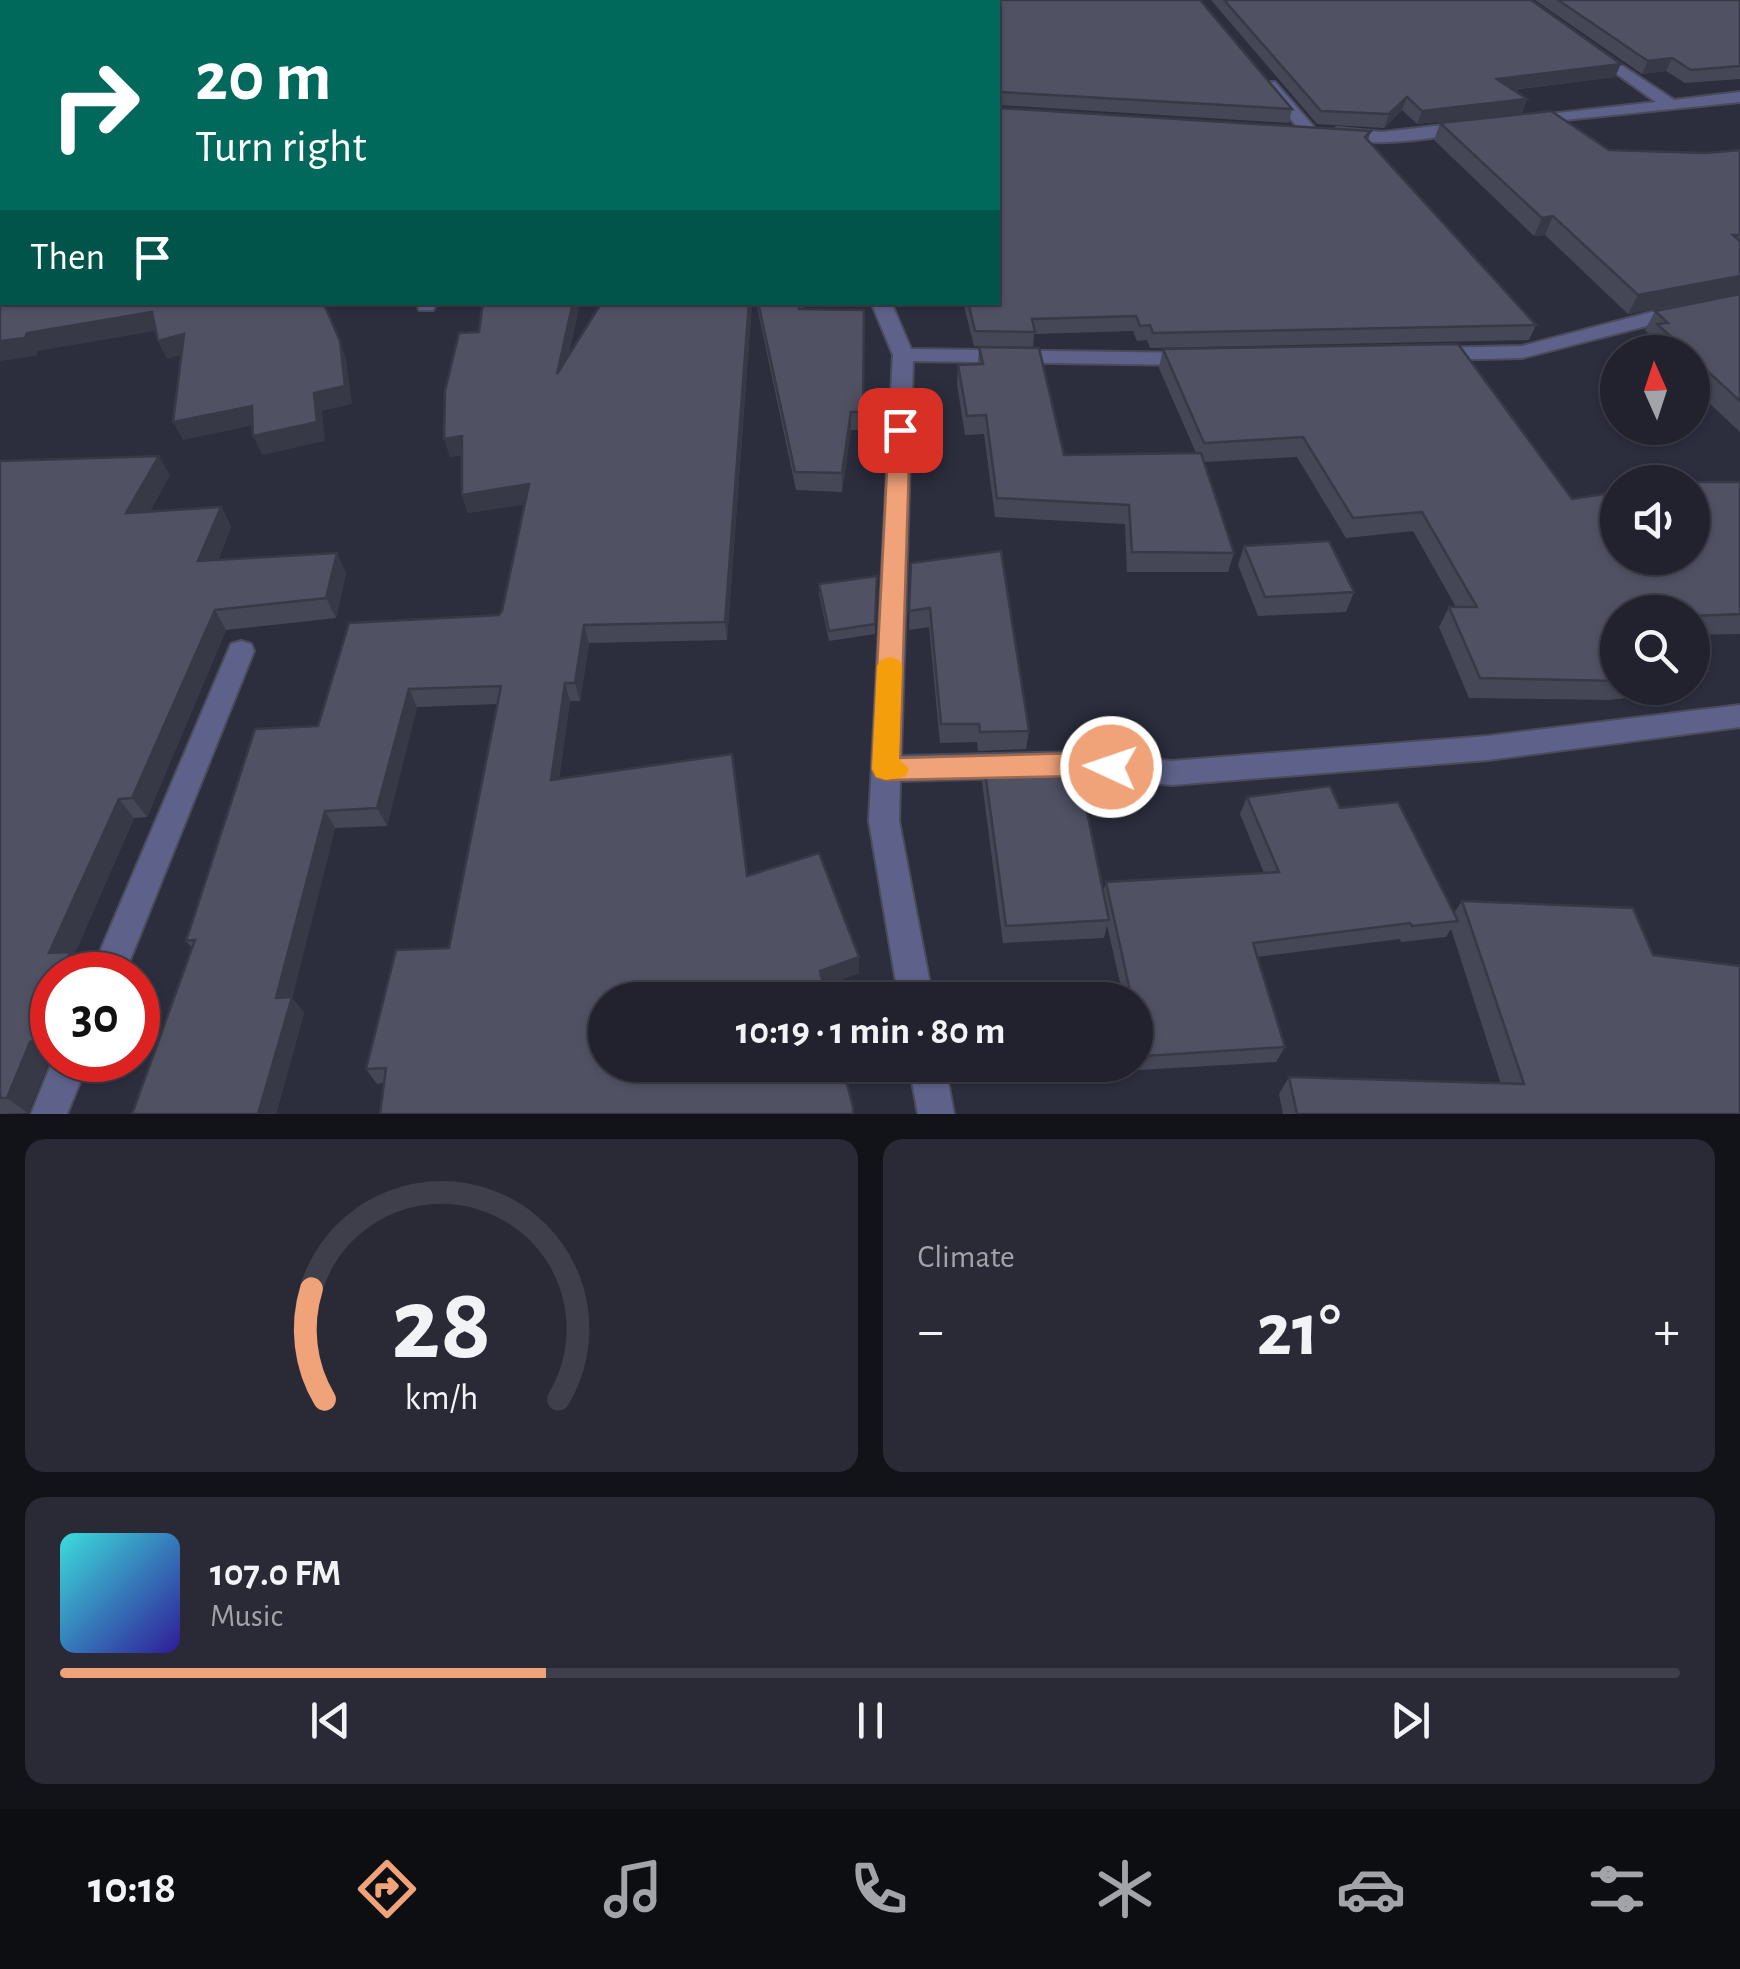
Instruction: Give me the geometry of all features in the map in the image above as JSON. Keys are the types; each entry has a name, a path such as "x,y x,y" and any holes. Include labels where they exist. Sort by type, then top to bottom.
{"street":[{"path":"1582,42 1672,106"},
{"path":"1260,72 1309,130"},
{"path":"1517,122 1740,97"},
{"path":"1289,130 1382,136 1498,124"},
{"path":"1406,354 1522,352 1652,318 1740,302"},
{"path":"882,305 902,355 884,820 913,982"},
{"path":"902,355 1212,360"},
{"path":"116,952 241,650"},
{"path":"886,769 1081,764 1172,773 1488,748 1740,716"},
{"path":"49,1114 62,1082"},
{"path":"930,1082 936,1114"}],"building":[{"path":"1000,0 1200,0 1292,109 1000,92"},
{"path":"1224,0 1531,0 1621,64 1497,79 1527,99 1422,111 1407,97 1389,114 1321,111"},
{"path":"1558,0 1740,0 1740,66 1691,70 1672,58 1648,61"},
{"path":"1000,108 1371,131 1365,137 1536,325 1153,333 1150,325 1140,326 1136,316 1032,319 1035,332 975,331 969,305 1000,305"},
{"path":"1551,111 1609,150 1740,150 1740,235 1733,235 1740,241 1740,276 1638,295 1553,216 1542,218 1440,123"},
{"path":"1740,294 1740,401 1710,374 1710,335 1669,335 1657,324 1668,323 1655,311"},
{"path":"0,305 324,305 340,341 345,386 314,393 317,422 253,436 252,406 173,422 184,334 158,341 152,312 0,341"},
{"path":"483,305 572,305 557,374 600,305 749,305 725,622 584,625 575,683 565,683 551,780 732,754 747,876 819,853 859,957 820,971 823,982 588,982 588,1082 846,1082 853,1114 380,1114 386,1068 366,1069 396,950 449,948 501,686 409,689 377,808 325,811 276,998 292,997 258,1114 132,1114 144,1082 160,1082 160,1037 195,940 186,941 255,729 318,726 349,623 499,615 502,611 529,484 462,495 462,436 444,439 445,391 459,333 479,332"},
{"path":"759,305 864,310 863,412 851,412 842,473 795,472"},
{"path":"1458,344 1572,499 1600,495 1600,575 1710,575 1710,482 1740,482 1740,614 1710,615 1710,595 1600,595 1600,681 1480,678 1449,607 1477,607 1422,512 1353,518 1303,437 1204,443 1163,349"},
{"path":"979,347 1039,348 1064,455 1201,453 1234,553 1132,552 1129,505 997,498 986,415 967,416 958,365 983,364"},
{"path":"159,456 126,513 221,507 198,561 337,553 326,598 215,610 132,798 119,799 49,952 30,952 30,1042 7,1098 0,1098 0,461"},
{"path":"1329,541 1354,592 1265,597 1244,546"},
{"path":"1001,551 1029,731 980,732 979,724 941,724 930,608 909,611 911,563"},
{"path":"877,576 875,624 829,631 819,584"},
{"path":"1034,763 1035,770 1078,768 1109,920 1006,926 984,764"},
{"path":"1330,786 1340,808 1398,802 1458,921 1412,926 1410,923 1253,943 1285,1047 1153,1055 1153,982 1128,982 1106,882 1279,872 1247,797"},
{"path":"1462,901 1633,908 1653,955 1740,966 1740,1114 1297,1114 1289,1077 1524,1084"}],"slow traffic":[{"path":"890,666 886,769 896,769"}],"route":[{"path":"900,430 886,769 1081,764 1111,767"}]}
